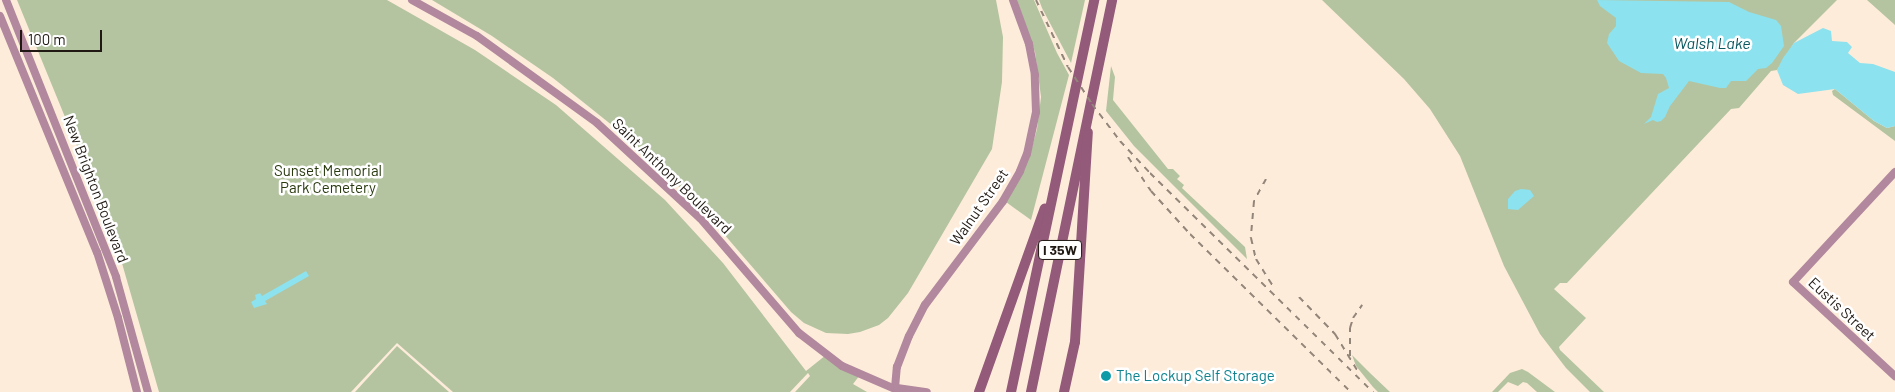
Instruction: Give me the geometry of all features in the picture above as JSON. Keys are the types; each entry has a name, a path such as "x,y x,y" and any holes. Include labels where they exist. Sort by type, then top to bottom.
{"highway":[{"name":"I 35W","path":"1031,392 1112,0"},
{"name":"I 35W","path":"1012,392 1093,5"},
{"path":"1064,392 1075,342 1088,168 1089,108"},
{"path":"979,392 1060,169"}],"street":[{"name":"New Brighton Boulevard","path":"6,0 116,277 148,392"},
{"name":"Saint Anthony Boulevard","path":"412,0 477,36 597,123 700,218 799,333 842,366 898,390 927,392"},
{"name":"Walnut Street","path":"898,390 897,367 908,336 925,305 1003,200 1020,171 1027,154 1036,112 1035,76 1029,44 1013,0"},
{"name":"New Brighton Boulevard","path":"0,16 97,252 118,318 136,392"},
{"name":"Eustis Street","path":"1895,172 1793,282 1895,376"}],"green space":[{"name":"Sunset Memorial Park Cemetery","path":"17,0 387,0 475,50 556,105 665,200 723,263 806,371 826,355 860,375 853,384 867,392 795,392 810,376 808,373 790,392 453,392 397,343 351,392 159,392 115,239"},
{"path":"432,0 996,0 1003,37 1002,82 992,149 908,293 888,318 879,325 860,332 848,334 826,333 804,323 791,312 705,212 633,142 553,78 492,36"},
{"path":"1017,0 1034,0 1057,53 1069,75 1031,220 1006,202 1029,158 1037,129 1041,97 1035,52"},
{"path":"1039,0 1085,0 1071,63 1042,8"},
{"path":"1322,0 1837,0 1794,43 1777,70 1771,71 1739,108 1731,109 1567,283 1560,283 1554,289 1586,318 1559,347 1604,392 1590,392 1566,368 1540,334 1504,266 1460,156 1430,109 1404,79"},
{"path":"1867,0 1895,0 1895,25"},
{"path":"1111,66 1115,77 1113,100 1168,169 1173,169 1180,176 1177,179 1184,185 1182,188 1245,247 1247,259 1134,146 1106,111"},
{"path":"1835,89 1874,121 1887,128 1895,126 1895,141 1833,95 1832,91"},
{"path":"397,346 449,392 355,392"},
{"path":"1352,355 1390,392 1378,392 1356,366"},
{"path":"1522,369 1555,392 1537,392 1527,383 1523,382 1518,386 1508,382 1498,392 1492,392 1510,373"}],"water":[{"name":"Walsh Lake","path":"1597,0 1729,2 1749,12 1776,20 1781,26 1784,46 1772,63 1766,68 1758,69 1746,81 1731,81 1726,88 1720,88 1689,81 1661,121 1653,120 1644,124 1651,117 1658,94 1669,88 1666,78 1663,74 1641,73 1619,61 1607,43 1609,34 1616,26 1616,18 1600,6"},
{"name":"Walsh Lake","path":"1823,28 1831,31 1832,41 1847,42 1852,47 1848,53 1860,63 1873,64 1895,72 1895,126 1887,128 1874,121 1835,89 1798,94 1783,85 1777,70 1783,58 1794,43"},
{"path":"1521,189 1530,190 1534,196 1518,210 1508,209 1508,199 1515,191"},
{"path":"306,271 309,276 265,301 267,304 254,308 251,302 256,299 255,295 260,293 262,296"}],"railway":[{"path":"1036,0 1068,67 1092,104 1120,141 1150,173 1373,392"},
{"path":"1128,157 1151,191 1190,234 1351,392"},
{"path":"1266,179 1254,201 1251,238 1256,259 1273,286"},
{"path":"1299,297 1335,334 1357,370"},
{"path":"1350,356 1350,328 1353,318 1362,305"}],"place":[{"name":"The Lockup Self Storage","path":"1106,376"}]}
